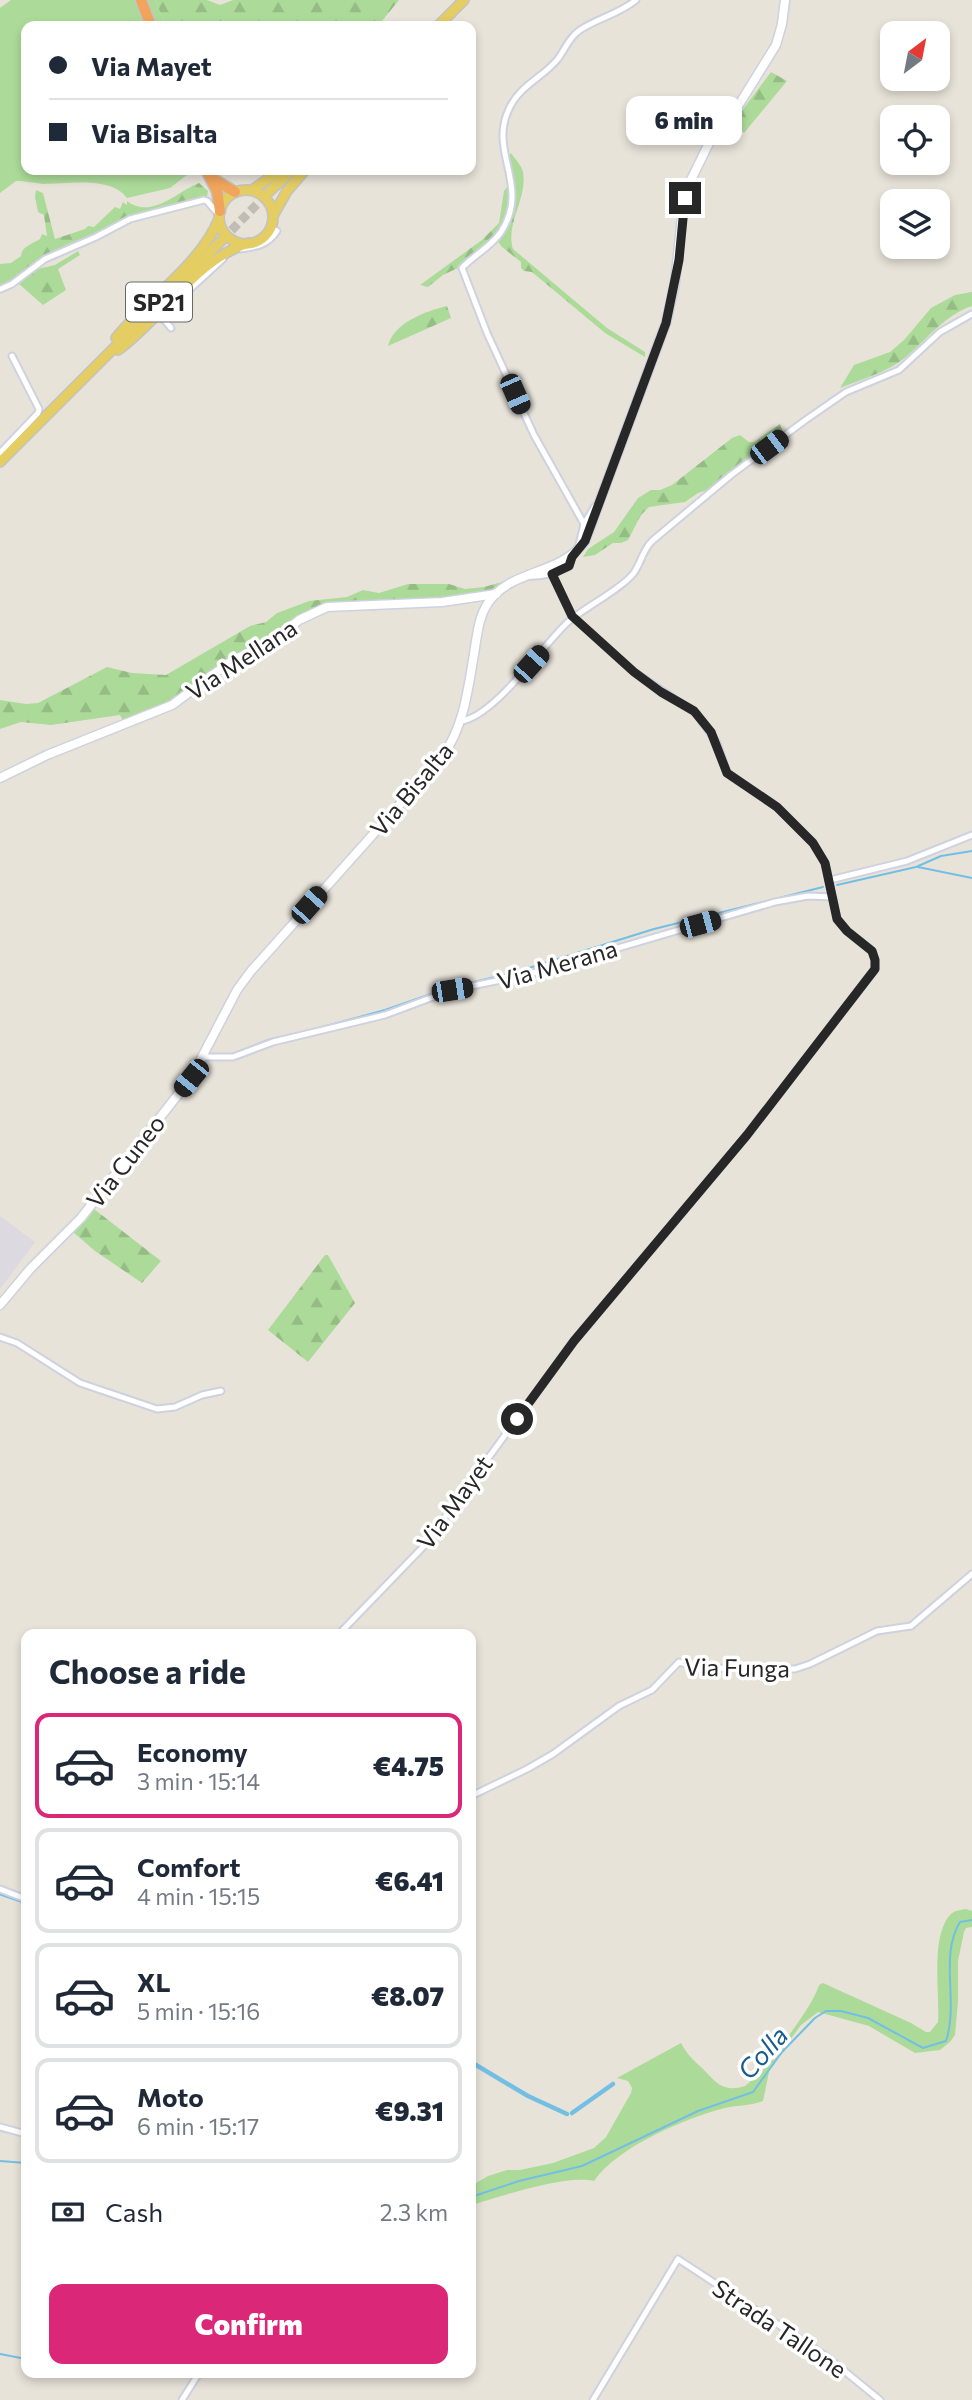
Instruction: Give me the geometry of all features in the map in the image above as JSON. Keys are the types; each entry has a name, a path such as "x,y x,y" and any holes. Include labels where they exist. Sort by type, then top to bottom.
{"highway":[{"path":"141,0 149,21"},
{"path":"208,175 216,191 220,215"},
{"path":"210,175 235,192"}],"main road":[{"path":"443,21 464,0"},
{"path":"0,462 96,365 122,331 203,246 215,230 225,200 235,192 252,190 274,175"},
{"path":"269,192 287,175"},
{"path":"96,365 121,348 214,262 234,248 264,237 271,228 278,203 301,175"},
{"path":"252,190 267,199 273,215"},
{"path":"220,215 223,231 229,237 240,243 249,243"},
{"name":"SP21","path":"96,365 222,240"}],"street":[{"path":"584,524 534,435 462,271 466,263 494,241 505,225 510,211 512,178 501,130 515,97 557,61 578,31 617,13 636,0"},
{"path":"496,594 511,583 572,557 589,534 668,315 677,272 682,216 688,186 710,141 745,96 776,45 785,0"},
{"path":"1,289 46,259 130,219 204,200 220,215"},
{"path":"172,328 163,318 166,312 230,254 257,247 269,240 276,231 271,228"},
{"path":"461,720 474,716 501,695 569,621 631,576 647,546 731,475 846,393 906,366 940,332 972,314"},
{"path":"0,453 38,414 12,356"},
{"path":"579,550 584,524 600,501"},
{"path":"528,576 552,574 569,566 572,557"},
{"path":"552,574 575,618 634,672 697,714 717,743 727,773 777,807 805,834 821,855 830,880 832,897"},
{"name":"Via Bisalta","path":"309,905 438,763 450,745 461,720 480,622 486,606 496,594"},
{"name":"Via Mellana","path":"0,778 47,755 172,705 233,660 268,645 299,620 327,607 442,602 496,594"},
{"path":"830,880 907,861 972,835"},
{"name":"Via Merana","path":"204,1057 233,1058 273,1042 385,1015 452,990 526,975 775,902 808,896 832,897"},
{"name":"Via Mayet","path":"344,1629 423,1547 574,1341 747,1135 875,969 872,951 847,931 837,919 832,897"},
{"name":"Via Cuneo","path":"0,1305 31,1268 88,1209 191,1078 244,981 309,905"},
{"path":"0,1337 17,1343 80,1383 157,1409 175,1407 202,1395 221,1391"},
{"name":"Via Funga","path":"476,1794 554,1754 619,1706 652,1690 679,1662 699,1668 795,1669 885,1628 911,1626 972,1574"},
{"path":"0,1889 21,1897"},
{"path":"0,2127 21,2133"},
{"name":"Strada Tallone","path":"593,2400 678,2259 826,2356 880,2400"},
{"path":"182,2400 197,2378"}],"shaded area":[{"path":"0,1216 35,1242 0,1289"}],"green space":[{"path":"11,0 155,0 164,21 21,21 21,175 187,175 170,188 127,198 110,187 88,183 43,184 16,181 0,193 0,8"},
{"path":"155,0 207,0 220,5 233,0 399,0 382,21 164,21"},
{"path":"771,72 787,81 744,133 732,124"},
{"path":"511,153 520,165 524,182 512,230 513,249 607,328 645,352 645,357 605,333 532,272 524,271 521,262 496,239 460,267 443,275 428,287 420,285 482,240 499,223 504,191 509,185 504,163"},
{"path":"199,183 208,191 207,197 132,215 93,237 70,243 30,267 33,270 55,265 78,251 80,255 58,269 66,290 43,305 19,284 26,276 23,273 0,287 0,264 11,263 21,256 25,248 40,239 42,234 47,236 44,215 38,212 36,190 43,193 55,239 88,226 94,227 115,207 120,209 123,202 127,205 127,201 136,206 155,206"},
{"path":"972,292 972,306 945,321 906,357 874,375 840,388 854,365 890,352 931,308 955,295"},
{"path":"447,306 451,318 388,346 396,331 403,325 420,315"},
{"path":"780,424 783,432 750,455 713,488 698,493 685,502 649,507 641,515 628,540 613,543 595,555 583,557 588,549 614,532 638,498 651,490 672,485 732,438 740,435 749,442 754,442"},
{"path":"513,579 485,592 456,598 331,604 159,708 123,721 120,715 51,725 21,722 0,729 0,700 38,703 107,667 132,673 166,675 250,626 266,622 277,613 309,601 347,597 363,590 379,593 408,584 449,584 465,589"},
{"path":"94,1209 161,1261 142,1283 95,1251 73,1232"},
{"path":"325,1255 328,1255 355,1303 308,1362 268,1330"},
{"path":"956,1911 972,1911 972,1927 966,1928 964,1932 958,1961 955,2035 940,2050 915,2053 869,2026 818,2012 801,2025 770,2067 763,2101 725,2108 672,2127 619,2157 594,2181 550,2183 476,2204 476,2183 488,2176 507,2170 553,2163 594,2148 606,2137 631,2093 632,2088 628,2081 617,2078 681,2043 720,2085 731,2088 745,2086 764,2067 786,2038 807,2009 819,1985 823,1983 930,2032 938,2022 937,1965 940,1936 944,1924"}],"waterway":[{"path":"837,885 916,867 941,856 972,851"},
{"path":"918,867 972,878"},
{"path":"308,1031 385,1010 448,988 516,972 654,929 823,887"},
{"path":"231,1055 285,1036"},
{"path":"0,1893 21,1900"},
{"name":"Colla","path":"476,2195 519,2181 582,2166 698,2111 753,2092 782,2052 815,2018 826,2011 841,2011 868,2018 923,2048 946,2041 951,2011 950,1964 954,1935 960,1922 972,1920"},
{"path":"476,2065 528,2096 567,2114"},
{"path":"572,2113 613,2084"},
{"name":"Colla","path":"0,2161 21,2163"},
{"path":"0,2354 21,2358"}],"tunnel":[{"path":"222,240 269,192"}],"route":[{"path":"517,1419 574,1341 747,1135 875,969 872,951 847,931 837,919 825,863 813,843 777,807 727,773 717,743 694,711 634,672 572,616 552,574 569,566 572,557 585,541 666,323 679,260 685,198"}]}
